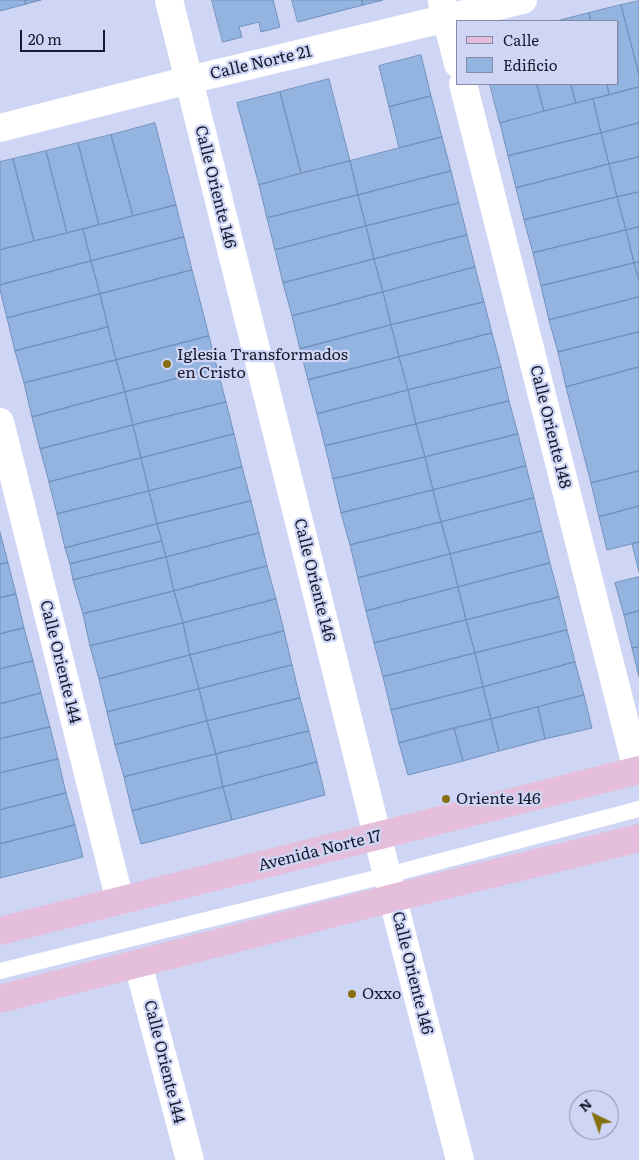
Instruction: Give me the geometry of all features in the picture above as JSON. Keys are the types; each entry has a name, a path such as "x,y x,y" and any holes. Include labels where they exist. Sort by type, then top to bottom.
{"main road":[{"name":"Avenida Norte 17","path":"0,931 380,842 638,774"},
{"path":"0,999 138,964 390,886 639,838"}],"street":[{"name":"Calle Oriente 146","path":"169,0 460,1160"},
{"name":"Calle Norte 21","path":"0,128 189,80 444,9 523,0"},
{"path":"444,9 456,56"},
{"name":"Calle Oriente 148","path":"463,85 638,774"},
{"name":"Calle Oriente 144","path":"0,422 120,902"},
{"name":"Calle Oriente 144","path":"138,964 190,1160"}],"lane":[{"path":"0,971 390,886 639,809"},
{"path":"0,944 380,842"}],"building":[{"path":"0,0 25,0 26,4 0,11"},
{"path":"25,0 41,0 26,4"},
{"path":"212,0 273,0 280,27 261,32 259,22 239,27 242,37 223,42"},
{"path":"292,0 362,0 363,5 298,22"},
{"path":"362,0 383,0 363,5"},
{"path":"639,1 639,75 621,5"},
{"path":"621,5 639,75 639,87 609,95 607,85 619,85 619,20 591,20 589,13"},
{"path":"589,13 591,20 561,20"},
{"path":"421,55 431,96 389,107 379,66"},
{"path":"329,79 350,161 301,173 280,92"},
{"path":"490,85 537,85 544,111 500,123"},
{"path":"537,85 571,85 576,103 544,111"},
{"path":"571,85 607,85 609,95 576,103"},
{"path":"639,87 639,123 601,133 593,99"},
{"path":"280,92 301,173 259,185 237,103"},
{"path":"431,96 442,137 399,148 389,107"},
{"path":"593,99 601,133 508,156 500,123"},
{"path":"155,123 176,205 133,216 111,135"},
{"path":"639,123 639,157 609,164 601,133"},
{"path":"601,133 609,164 516,188 508,156"},
{"path":"111,135 133,216 99,225 78,143"},
{"path":"442,137 451,171 358,195 350,161"},
{"path":"78,143 99,225 67,233 46,151"},
{"path":"46,151 67,233 34,241 13,159"},
{"path":"639,157 639,192 617,197 609,164"},
{"path":"13,159 34,241 0,250 0,162"},
{"path":"350,161 358,195 267,218 259,185"},
{"path":"609,164 617,197 524,220 516,188"},
{"path":"451,171 459,203 366,226 358,195"},
{"path":"639,192 639,227 626,230 617,197"},
{"path":"358,195 366,226 275,250 267,218"},
{"path":"617,197 626,230 533,253 524,220"},
{"path":"459,203 467,235 374,259 366,226"},
{"path":"176,205 184,237 91,261 83,229"},
{"path":"366,226 374,259 283,283 275,250"},
{"path":"639,227 639,262 634,263 626,230"},
{"path":"83,229 91,261 0,285 0,250"},
{"path":"626,230 634,263 541,286 533,253"},
{"path":"467,235 475,267 383,292 374,259"},
{"path":"184,237 192,270 100,294 91,261"},
{"path":"374,259 383,292 292,316 283,283"},
{"path":"91,261 100,294 7,318 0,285"},
{"path":"639,262 639,281 634,263"},
{"path":"634,263 639,281 639,297 549,320 541,286"},
{"path":"475,267 484,302 391,325 383,292"},
{"path":"192,270 209,336 116,360 100,294"},
{"path":"383,292 391,325 300,349 292,316"},
{"path":"100,294 108,327 15,351 7,318"},
{"path":"639,297 639,332 558,352 549,320"},
{"path":"484,302 492,333 399,357 391,325"},
{"path":"391,325 399,357 308,380 300,349"},
{"path":"108,327 116,360 24,383 15,351"},
{"path":"639,332 639,367 566,387 558,352"},
{"path":"492,333 501,367 408,390 399,357"},
{"name":"Iglesia Transformados en Cristo","path":"209,336 217,368 125,392 116,360"},
{"path":"399,357 408,390 317,414 308,380"},
{"path":"116,360 125,392 32,417 24,383"},
{"path":"501,367 509,401 416,424 408,390"},
{"path":"639,367 639,471 591,483 566,387"},
{"path":"217,368 226,402 133,425 125,392"},
{"path":"408,390 416,424 325,446 317,414"},
{"path":"125,392 133,425 40,449 32,417"},
{"path":"509,401 518,434 425,457 416,424"},
{"path":"226,402 234,434 141,458 133,425"},
{"path":"416,424 425,457 333,479 325,446"},
{"path":"133,425 141,458 49,482 40,449"},
{"path":"234,434 242,467 149,491 141,458"},
{"path":"518,434 526,466 433,490 425,457"},
{"path":"425,457 433,490 341,513 333,479"},
{"path":"141,458 149,491 57,514 49,482"},
{"path":"526,466 534,498 441,522 433,490"},
{"path":"242,467 251,501 157,524 149,491"},
{"path":"639,471 639,506 599,517 591,483"},
{"path":"433,490 441,522 350,545 341,513"},
{"path":"149,491 157,524 65,548 57,514"},
{"path":"534,498 542,531 450,554 441,522"},
{"path":"251,501 259,533 166,557 157,524"},
{"path":"639,506 639,542 607,550 599,517"},
{"path":"441,522 450,554 358,578 350,545"},
{"path":"157,524 162,541 70,564 65,548"},
{"path":"542,531 550,563 458,587 450,554"},
{"path":"0,532 8,563 0,564"},
{"path":"259,533 267,566 174,591 166,557"},
{"path":"162,541 166,557 73,580 70,564"},
{"path":"639,542 639,572 632,544"},
{"path":"450,554 458,587 366,611 358,578"},
{"path":"166,557 174,591 83,614 73,580"},
{"path":"8,563 16,594 0,598 0,564"},
{"path":"550,563 559,597 466,620 458,587"},
{"path":"267,566 276,599 183,623 174,591"},
{"path":"639,577 639,611 624,615 615,583"},
{"path":"458,587 466,620 374,643 366,611"},
{"path":"174,591 183,623 90,646 83,614"},
{"path":"16,594 24,628 0,634 0,598"},
{"path":"559,597 567,630 475,653 466,620"},
{"path":"276,599 284,631 190,655 183,623"},
{"path":"639,611 639,647 632,648 624,615"},
{"path":"466,620 475,653 383,677 374,643"},
{"path":"183,623 190,655 99,679 90,646"},
{"path":"24,628 33,661 0,669 0,634"},
{"path":"567,630 575,662 483,687 475,653"},
{"path":"284,631 292,665 199,689 190,655"},
{"path":"639,647 639,677 632,648"},
{"path":"475,653 483,687 391,710 383,677"},
{"path":"190,655 199,689 107,712 99,679"},
{"path":"33,661 41,693 0,704 0,669"},
{"path":"575,662 584,695 491,719 483,687"},
{"path":"292,665 300,698 207,721 199,689"},
{"path":"483,687 491,719 399,743 391,710"},
{"path":"199,689 207,721 115,745 107,712"},
{"path":"41,693 50,727 0,739 0,704"},
{"path":"584,695 592,728 545,739 538,707"},
{"path":"300,698 309,731 216,754 207,721"},
{"path":"538,707 545,739 499,751 491,719"},
{"path":"491,719 499,751 463,761 454,728"},
{"path":"207,721 216,754 124,777 115,745"},
{"path":"50,727 58,759 0,773 0,739"},
{"path":"454,728 463,761 408,775 399,743"},
{"path":"309,731 317,762 223,787 216,754"},
{"path":"216,754 223,787 132,811 124,777"},
{"path":"58,759 66,793 0,810 0,773"},
{"path":"317,762 325,795 232,820 223,787"},
{"path":"223,787 232,820 141,844 132,811"},
{"path":"66,793 75,825 0,844 0,810"},
{"path":"75,825 83,857 0,878 0,844"}],"place":[{"name":"Iglesia Transformados en Cristo","path":"167,364"},
{"name":"Oriente 146","path":"446,799"},
{"name":"Oxxo","path":"352,994"}]}
